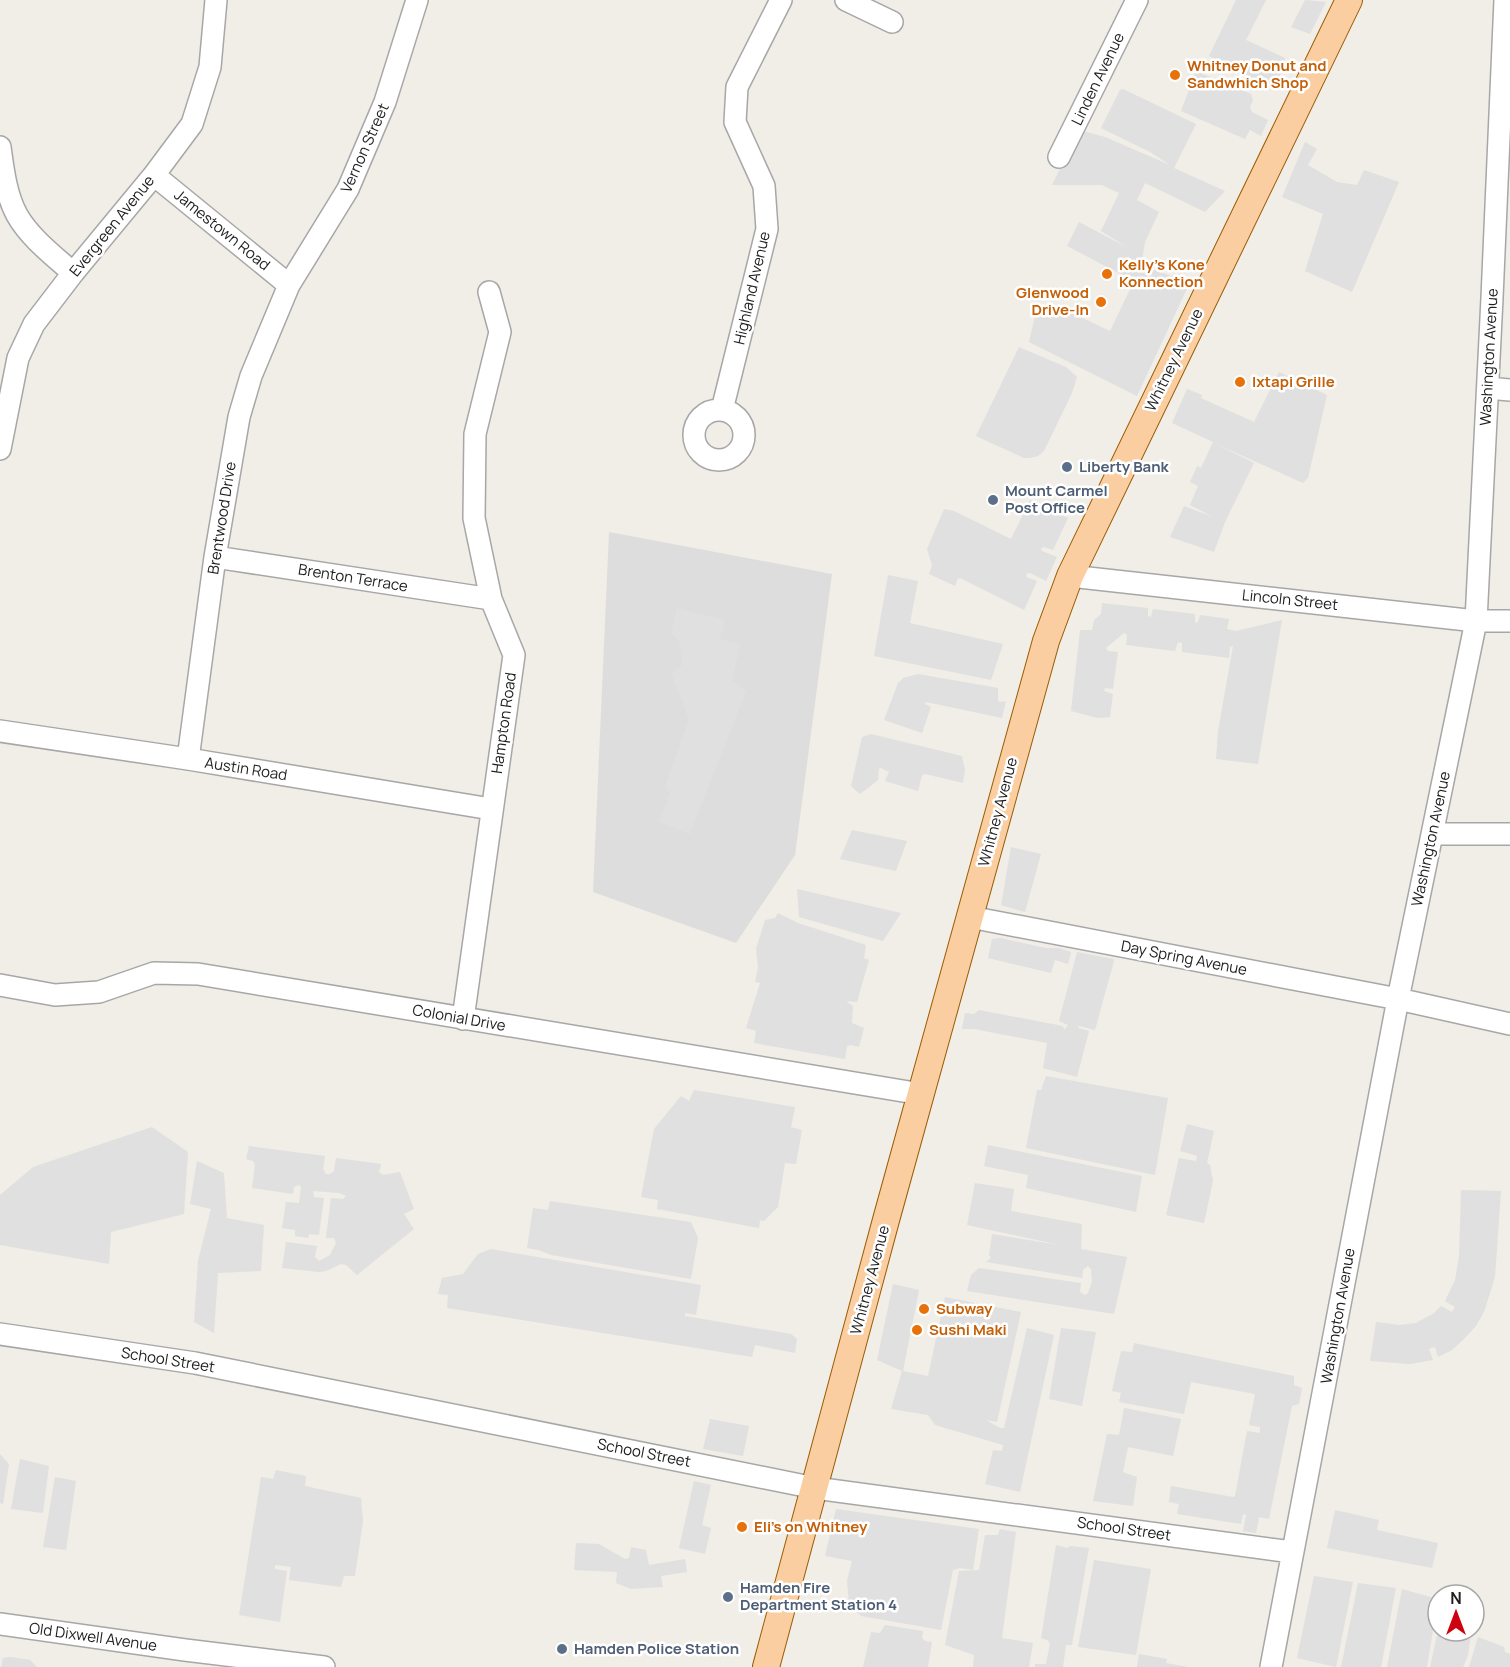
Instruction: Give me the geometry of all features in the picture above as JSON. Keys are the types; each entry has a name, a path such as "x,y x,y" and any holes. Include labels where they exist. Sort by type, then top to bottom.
{"main road":[{"name":"Whitney Avenue","path":"766,1667 1037,669 1070,576 1349,0"}],"street":[{"name":"Evergreen Avenue","path":"0,449 18,358 34,324 192,124 210,68 216,0"},
{"name":"Vernon Street","path":"289,285 348,189 385,102 417,0"},
{"name":"Highland Avenue","path":"722,410 767,229 765,186 735,122 736,87 781,0"},
{"path":"846,0 892,22"},
{"name":"Linden Avenue","path":"1059,158 1137,0"},
{"name":"Washington Avenue","path":"1271,1667 1398,999 1476,621 1505,0"},
{"path":"0,147 3,174 17,215 40,244 73,273"},
{"name":"Jamestown Road","path":"154,175 289,285"},
{"name":"Brentwood Drive","path":"189,759 215,557 239,417 251,376 289,285"},
{"name":"Hampton Road","path":"463,1019 514,655 491,599 474,518 475,434 500,332 489,292"},
{"path":"1488,388 1510,390"},
{"name":"Brenton Terrace","path":"215,557 491,599"},
{"name":"Lincoln Street","path":"1070,576 1476,621 1510,621"},
{"name":"Austin Road","path":"0,731 189,759 491,809"},
{"path":"1433,834 1510,834"},
{"name":"Day Spring Avenue","path":"970,917 1398,999 1510,1024"},
{"name":"Colonial Drive","path":"0,985 55,995 99,992 154,973 198,974 921,1095"},
{"name":"School Street","path":"0,1334 195,1363 815,1488 1292,1552"},
{"name":"Old Dixwell Avenue","path":"0,1624 324,1667"},
{"path":"185,1650 201,1660 205,1667"}],"shaded area":[{"path":"1236,0 1266,0 1246,40 1285,58 1276,90 1209,56"},
{"path":"1305,0 1326,2 1310,34 1291,27"},
{"path":"1196,71 1251,94 1252,112 1268,120 1261,136 1250,130 1245,139 1181,111"},
{"path":"1123,89 1196,124 1174,168 1225,191 1205,212 1145,183 1137,200 1159,212 1145,242 1141,266 1190,282 1137,396 1029,342 1037,307 1072,313 1110,331 1134,281 1067,246 1079,222 1128,248 1101,231 1119,193 1102,185 1052,185 1079,130 1105,137 1170,165 1150,152 1101,128 1120,90"},
{"path":"1305,142 1317,149 1308,165 1337,182 1357,185 1364,170 1399,182 1352,292 1305,271 1323,214 1282,197"},
{"path":"1019,347 1066,367 1077,377 1072,393 1044,451 1038,456 1029,458 1024,458 976,436"},
{"path":"1279,372 1327,395 1308,478 1303,483 1216,444 1254,463 1225,522 1214,552 1170,537 1184,506 1213,517 1190,505 1198,486 1190,482 1197,466 1201,468 1213,442 1172,423 1187,389 1202,395 1201,398 1254,422"},
{"path":"1030,500 1068,518 1053,550 1041,548 1042,551 1057,557 1046,581 1027,573 1026,577 1037,581 1024,610 962,579 958,578 955,586 929,574 932,565 927,549 944,509 954,511 1011,539"},
{"path":"609,532 832,574 795,855 736,943 593,892"},
{"path":"888,575 918,581 910,623 1003,644 991,680 874,656"},
{"path":"1102,603 1148,608 1148,616 1151,617 1153,609 1195,614 1195,623 1198,622 1200,615 1229,619 1227,629 1236,631 1282,620 1258,764 1216,759 1218,731 1233,646 1230,647 1229,658 1182,652 1182,643 1178,642 1175,651 1126,645 1127,635 1124,633 1106,648 1108,651 1118,652 1113,689 1105,688 1104,691 1113,694 1110,717 1098,718 1071,711 1080,630 1092,630 1094,620 1101,614"},
{"path":"677,608 725,620 720,639 741,644 732,680 746,691 690,834 659,822 670,793 665,787 689,719 671,673 682,665 679,641 671,633"},
{"path":"918,674 998,688 999,702 1006,701 1002,718 926,702 925,704 931,707 922,733 884,720 898,683 903,678"},
{"path":"871,734 962,756 965,770 963,783 925,774 922,775 918,791 885,781 889,772 881,768 878,780 860,794 851,786 862,737"},
{"path":"852,830 907,841 896,871 840,859"},
{"path":"1011,847 1041,854 1025,912 1001,905"},
{"path":"797,889 901,913 883,941 799,917"},
{"path":"778,913 798,923 866,945 864,958 869,960 857,1002 847,1002 853,1006 852,1023 864,1028 859,1047 847,1046 845,1059 754,1043 756,1031 746,1028 760,983 755,982 758,967 756,949 765,920 775,918"},
{"path":"1000,938 1071,952 1068,964 1055,960 1051,973 988,958 992,939"},
{"path":"1077,952 1114,961 1095,1030 1079,1026 1078,1028 1089,1031 1077,1077 1043,1068 1047,1043 974,1029 962,1029 965,1013 974,1014 979,1010 1063,1026 1064,1030 1068,1025 1059,1021"},
{"path":"1046,1076 1168,1098 1155,1175 1026,1148 1037,1090 1041,1090"},
{"path":"694,1090 795,1107 791,1127 802,1130 796,1164 785,1163 778,1207 764,1221 760,1220 759,1228 657,1209 658,1200 641,1197 654,1129 681,1096 689,1101"},
{"path":"1187,1124 1214,1131 1207,1163 1210,1165 1213,1181 1204,1223 1166,1215 1179,1158 1196,1161 1197,1156 1180,1151"},
{"path":"152,1127 188,1152 184,1214 111,1232 109,1264 0,1245 0,1195 33,1167"},
{"path":"988,1145 1142,1176 1136,1212 1026,1188 1028,1175 984,1166"},
{"path":"249,1146 325,1156 323,1169 326,1174 334,1171 336,1158 381,1164 379,1172 383,1175 400,1172 414,1209 404,1214 414,1229 357,1275 346,1265 341,1264 319,1272 282,1268 286,1242 317,1246 315,1257 319,1261 330,1255 336,1243 334,1238 326,1238 331,1198 343,1199 346,1196 339,1193 313,1191 314,1197 324,1198 319,1235 309,1234 308,1238 295,1236 295,1230 282,1228 286,1202 299,1203 301,1187 299,1185 294,1187 293,1194 252,1188 255,1165 253,1161 246,1159"},
{"path":"197,1161 224,1173 227,1218 264,1225 261,1271 218,1273 214,1333 194,1322 198,1261 211,1209 190,1204"},
{"path":"975,1183 1014,1189 1011,1211 1082,1224 1081,1249 1127,1257 1114,1314 967,1291 971,1275 979,1268 1081,1283 1080,1292 1085,1295 1092,1281 1091,1269 1088,1266 1083,1270 1082,1278 986,1262 991,1258 989,1255 992,1234 1060,1245 967,1225"},
{"path":"1461,1190 1501,1191 1495,1277 1484,1312 1476,1326 1452,1350 1438,1357 1435,1347 1429,1349 1433,1360 1410,1364 1370,1361 1376,1322 1400,1325 1416,1323 1434,1313 1441,1306 1452,1312 1455,1307 1445,1301 1455,1280 1459,1256"},
{"path":"550,1201 691,1222 698,1238 691,1279 551,1255 527,1248 533,1208 548,1210"},
{"path":"491,1249 701,1285 696,1315 685,1313 685,1316 791,1334 797,1339 795,1353 755,1345 752,1357 447,1308 448,1295 438,1294 442,1278 463,1274 478,1254"},
{"path":"893,1284 919,1290 903,1371 928,1376 945,1297 1021,1312 997,1422 986,1420 1000,1428 1004,1428 1027,1328 1054,1335 1020,1492 985,1484 993,1450 1002,1451 1003,1445 935,1425 928,1415 891,1409 902,1371 877,1360"},
{"path":"1061,1328 1096,1332 1082,1406 1049,1399"},
{"path":"1134,1343 1294,1376 1294,1385 1302,1388 1299,1404 1292,1406 1269,1519 1259,1517 1256,1533 1243,1531 1246,1515 1243,1514 1241,1524 1177,1514 1179,1504 1169,1502 1171,1486 1235,1496 1247,1431 1260,1433 1260,1427 1249,1425 1255,1394 1191,1382 1184,1414 1119,1402 1121,1393 1112,1391 1121,1351 1132,1352"},
{"path":"1124,1408 1181,1419 1173,1456 1128,1447 1123,1472 1137,1477 1133,1506 1093,1501 1107,1434 1119,1435"},
{"path":"710,1419 749,1426 743,1456 703,1449"},
{"path":"0,1454 9,1464 3,1504 0,1503"},
{"path":"20,1459 49,1466 43,1513 11,1509"},
{"path":"276,1470 306,1476 305,1486 361,1498 363,1521 355,1576 344,1576 341,1587 289,1580 291,1567 275,1565 275,1569 287,1571 280,1622 239,1615 261,1477 273,1479"},
{"path":"55,1477 76,1481 66,1550 43,1547"},
{"path":"694,1481 711,1485 702,1525 711,1528 705,1554 679,1548"},
{"path":"836,1509 979,1529 973,1570 960,1568 953,1570 941,1630 861,1616 849,1604 847,1581 852,1561 825,1556"},
{"path":"1335,1510 1379,1520 1377,1530 1438,1543 1432,1568 1327,1548"},
{"path":"1000,1529 1016,1532 1002,1638 1033,1643 1029,1667 973,1667 974,1655 945,1645 959,1571 979,1570 985,1535 998,1535"},
{"path":"576,1543 599,1544 625,1559 629,1558 631,1547 646,1550 649,1565 685,1559 687,1572 661,1576 663,1587 631,1589 616,1583 617,1572 574,1570"},
{"path":"1056,1545 1067,1548 1070,1546 1089,1548 1072,1645 1066,1645 1063,1667 1035,1667 1035,1664 1046,1664 1050,1643 1041,1638"},
{"path":"1094,1560 1151,1569 1136,1655 1078,1647"},
{"path":"1314,1576 1353,1582 1336,1667 1297,1658"},
{"path":"1358,1583 1396,1588 1381,1667 1341,1667"},
{"path":"1402,1589 1426,1596 1426,1643 1431,1643 1427,1667 1387,1667"},
{"path":"885,1625 923,1631 922,1638 932,1642 928,1667 863,1667 871,1632 880,1633"},
{"path":"1486,1640 1504,1647 1505,1652 1510,1654 1510,1667 1469,1667 1476,1643 1486,1643"},
{"path":"1435,1643 1470,1643 1463,1667 1430,1667"},
{"path":"1139,1654 1167,1659 1166,1663 1188,1667 1137,1667"},
{"path":"3,1658 30,1660 37,1667 1,1667"}],"place":[{"name":"Whitney Donut and Sandwhich Shop","path":"1175,75"},
{"name":"Kelly's Kone Konnection","path":"1107,274"},
{"name":"Glenwood Drive-In","path":"1101,302"},
{"name":"Ixtapi Grille","path":"1240,382"},
{"name":"Liberty Bank","path":"1067,467"},
{"name":"Mount Carmel Post Office","path":"993,500"},
{"name":"Subway","path":"924,1309"},
{"name":"Sushi Maki","path":"917,1330"},
{"name":"Eli's on Whitney","path":"742,1527"},
{"name":"Hamden Fire Department Station 4","path":"728,1597"},
{"name":"Hamden Police Station","path":"562,1649"}]}
